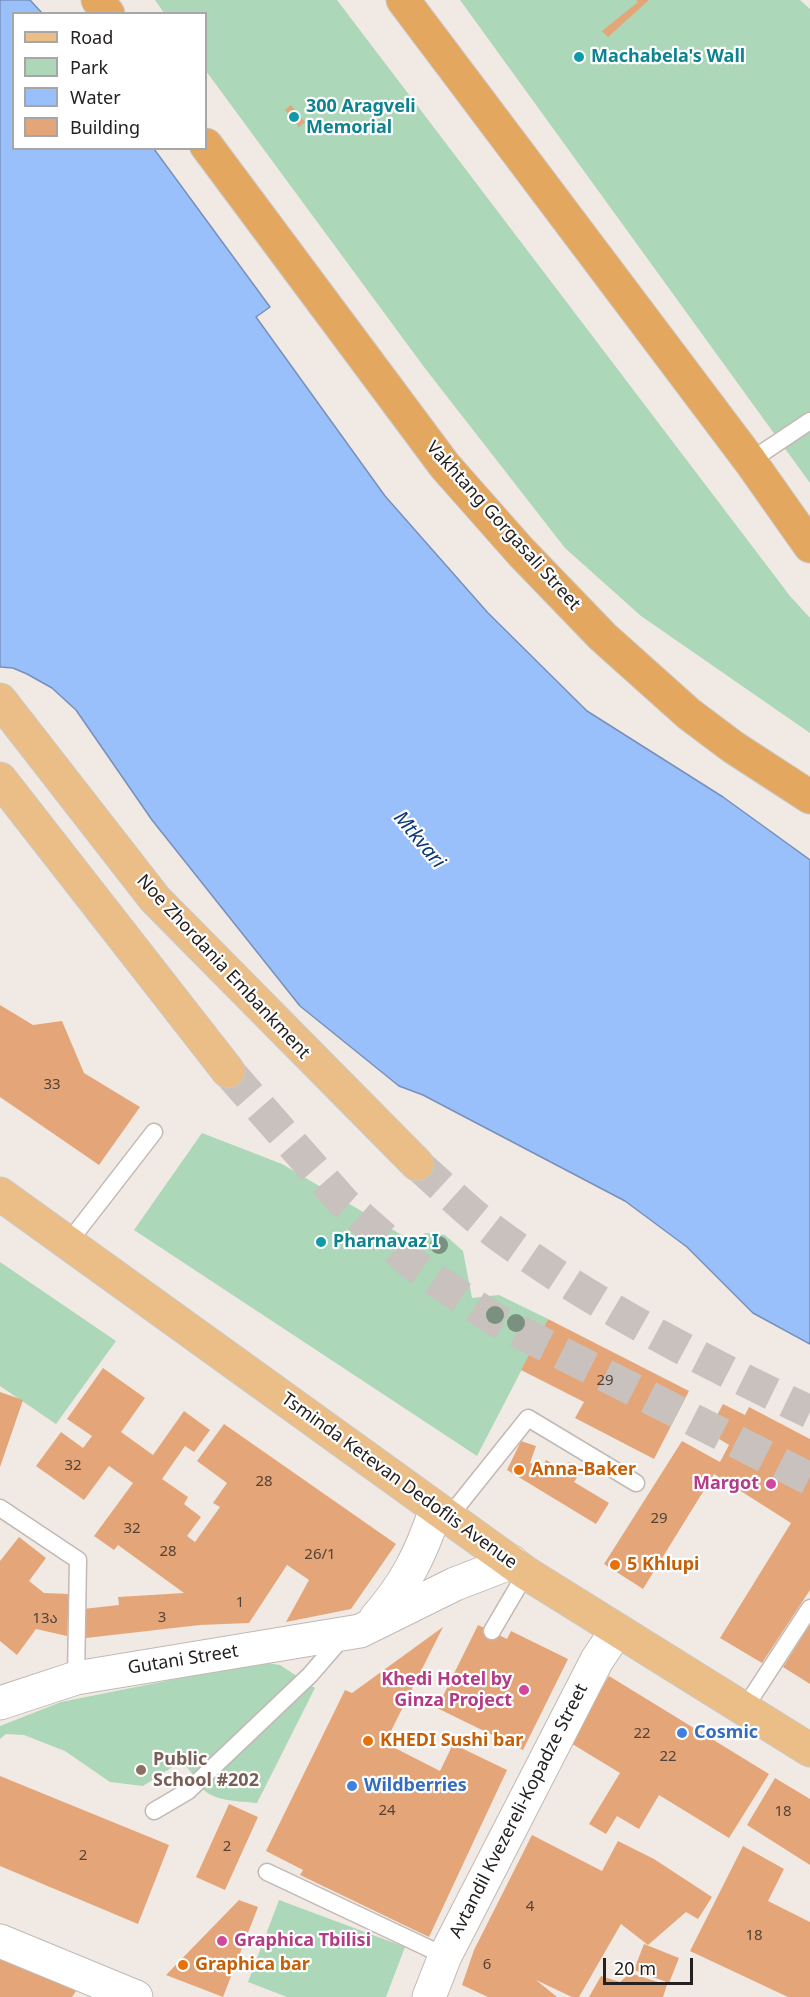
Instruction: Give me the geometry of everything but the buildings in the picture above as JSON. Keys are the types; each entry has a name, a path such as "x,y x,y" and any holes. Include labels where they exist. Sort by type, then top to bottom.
{"highway":[{"path":"403,0 750,461 810,546"},
{"name":"Vakhtang Gorgasali Street","path":"207,146 445,466 521,552 603,637 689,714 733,747 810,797"}],"main road":[{"name":"Noe Zhordania Embankment","path":"0,700 20,729 155,899 417,1164"},
{"path":"0,779 228,1071"},
{"name":"Tsminda Ketevan Dedoflis Avenue","path":"0,1194 442,1514 519,1567 810,1750"}],"street":[{"path":"357,1630 404,1583 442,1514"},
{"name":"Gutani Street","path":"0,1703 76,1678 357,1630 454,1584 519,1567"},
{"name":"Avtandil Kvezereli-Kopadze Street","path":"429,1997 445,1956 597,1660 617,1630"},
{"path":"0,1941 133,1996"}],"lane":[{"path":"750,461 810,421"},
{"path":"68,1242 154,1132"},
{"path":"442,1514 528,1418 636,1483"},
{"path":"0,1509 78,1560 76,1678"},
{"path":"492,1632 519,1567"},
{"path":"744,1709 810,1608"},
{"path":"154,1811 188,1791 357,1630"},
{"path":"267,1872 445,1956"}],"green space":[{"path":"155,0 337,0 790,596 810,618 810,733 641,616 565,548 424,367 207,72 207,12 163,12"},
{"path":"460,0 800,0 810,9 810,483"},
{"path":"202,1133 282,1164 417,1244 425,1233 445,1235 463,1251 472,1298 499,1295 548,1319 477,1456 134,1230"},
{"path":"0,1262 116,1341 56,1424 0,1386"},
{"path":"261,1662 280,1665 315,1688 257,1803 212,1796 201,1787 190,1771 180,1762 143,1786 110,1782 65,1751 24,1735 6,1734 0,1739 0,1726 61,1702"},
{"path":"279,1900 405,1947 386,1997 287,1997 248,1982"}],"water":[{"name":"Mtkvari","path":"0,0 30,0 41,12 12,12 12,150 155,150 270,307 256,317 385,496 488,613 587,711 723,797 810,860 810,1344 753,1313 687,1247 625,1201 423,1095 399,1086 300,1006 152,820 76,710 52,688 13,668 0,667"}],"tunnel":[{"path":"228,1071 343,1202 420,1270 496,1320 810,1479"},
{"path":"417,1164 486,1225 533,1259 609,1308 688,1351 810,1412"}],"place":[{"name":"Machabela's Wall","path":"579,57"},
{"name":"300 Aragveli Memorial","path":"294,117"},
{"name":"Pharnavaz I","path":"321,1242"},
{"name":"Anna-Baker","path":"519,1470"},
{"name":"Margot","path":"771,1484"},
{"name":"5 Khlupi","path":"615,1565"},
{"name":"Khedi Hotel by Ginza Project","path":"524,1690"},
{"name":"Cosmic","path":"682,1733"},
{"name":"KHEDI Sushi bar","path":"368,1741"},
{"name":"Public School #202","path":"141,1770"},
{"name":"Wildberries","path":"352,1786"},
{"name":"Graphica Tbilisi","path":"222,1941"},
{"name":"Graphica bar","path":"183,1965"}]}
